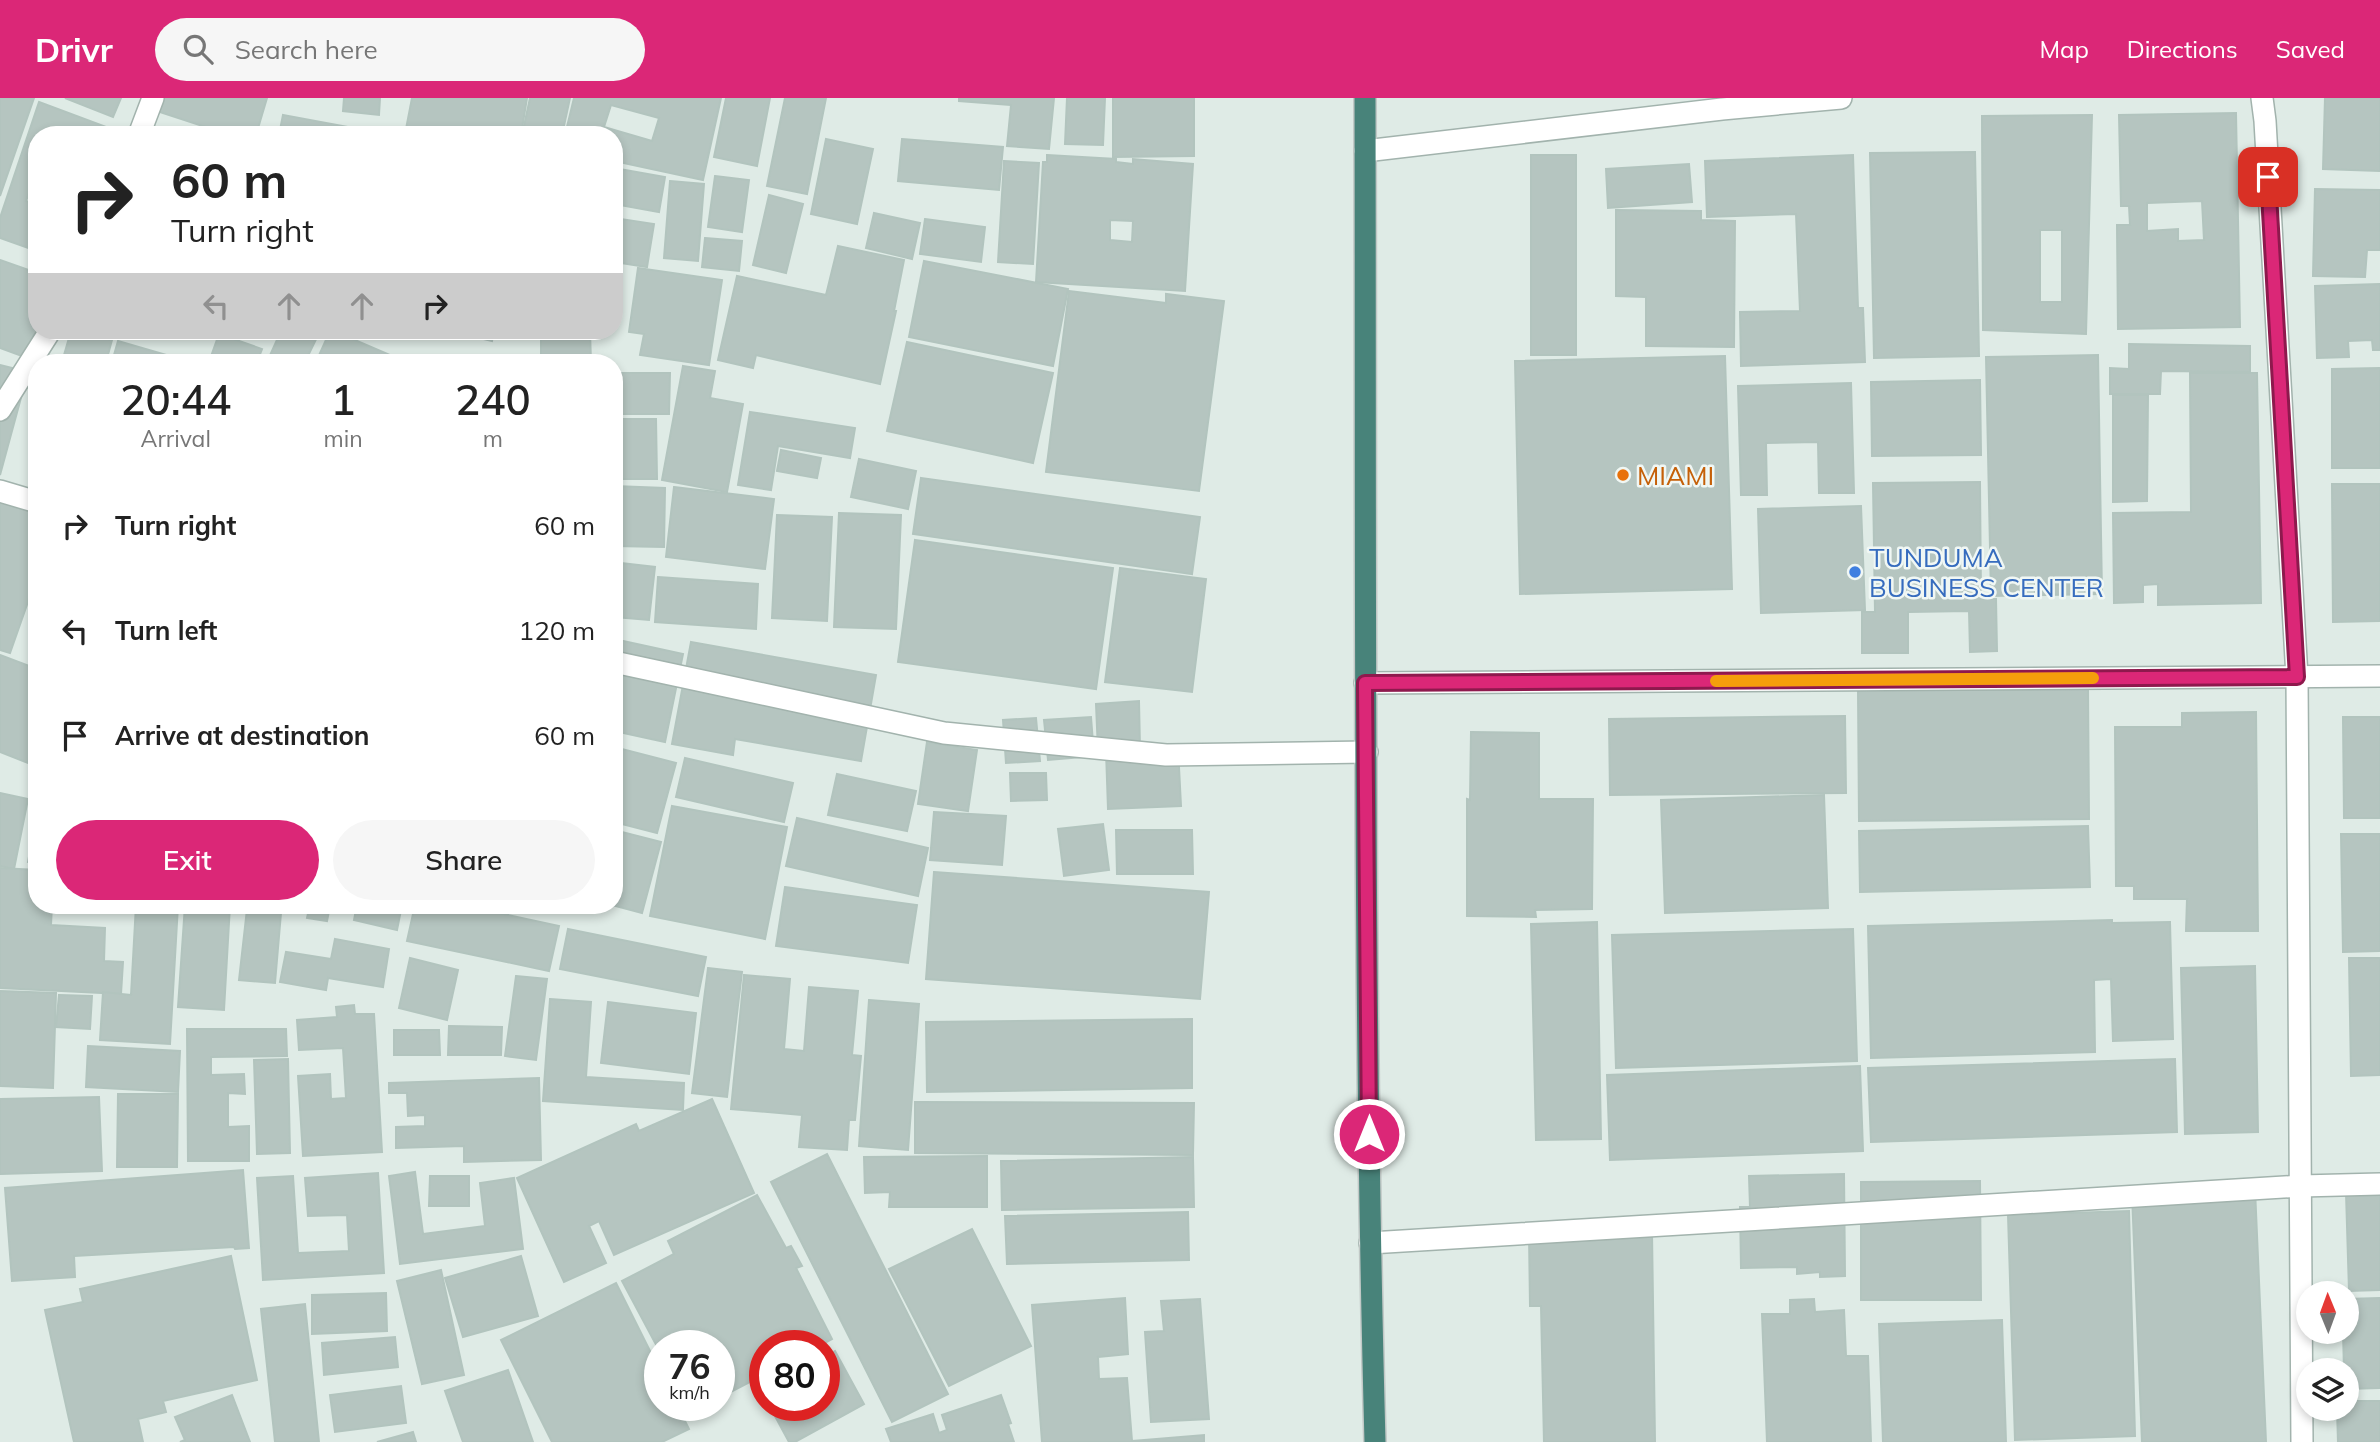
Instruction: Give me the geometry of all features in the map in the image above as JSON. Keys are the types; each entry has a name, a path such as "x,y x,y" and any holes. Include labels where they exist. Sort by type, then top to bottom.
{"highway":[{"path":"1365,98 1365,683 1370,1242 1375,1442"}],"street":[{"path":"142,126 153,98"},
{"path":"1365,151 1722,109 1841,98"},
{"path":"2262,98 2297,677 2302,1442"},
{"path":"0,410 28,366"},
{"path":"0,491 28,499"},
{"path":"623,664 944,733 1166,755 1367,752"},
{"path":"1365,683 2380,676"},
{"path":"1370,1242 2301,1186 2380,1184"}],"building":[{"path":"0,98 34,98 0,196"},
{"path":"65,98 121,98 113,117"},
{"path":"157,98 267,98 259,126 203,126 154,110"},
{"path":"344,98 380,98 379,115 343,111"},
{"path":"412,98 527,98 522,126 407,126"},
{"path":"530,98 570,98 564,126 524,126"},
{"path":"574,98 721,98 703,180 623,163 623,133 652,141 659,118 611,105 604,126 567,126"},
{"path":"726,98 770,98 757,166 714,157"},
{"path":"785,98 826,98 807,194 767,186"},
{"path":"959,98 1054,98 1049,149 1007,146 1011,105 959,101"},
{"path":"1067,98 1105,98 1103,145 1065,144"},
{"path":"1113,98 1194,98 1194,156 1113,157"},
{"path":"2325,98 2380,98 2380,171 2323,169"},
{"path":"39,102 103,126 31,126"},
{"path":"2236,113 2240,327 2118,329 2117,225 2130,225 2129,206 2121,206 2119,115","holes":["2202,201 2204,240 2178,241 2178,229 2147,231 2147,203"]},
{"path":"283,115 343,126 281,126"},
{"path":"2092,115 2086,334 1983,330 1982,116","holes":["2040,230 2062,230 2062,302 2040,302"]},
{"path":"28,135 28,248 0,238 0,218"},
{"path":"826,139 873,149 857,224 811,214"},
{"path":"902,139 1003,147 999,190 898,181"},
{"path":"1975,152 1979,356 1874,358 1870,153"},
{"path":"1047,155 1116,159 1116,162 1133,164 1133,159 1193,164 1185,291 1036,282 1043,162 1047,162","holes":["1110,220 1133,221 1132,242 1110,240"]},
{"path":"1531,155 1576,155 1576,355 1531,355"},
{"path":"1853,155 1858,308 1863,308 1865,362 1741,366 1740,312 1800,311 1796,214 1707,217 1705,161"},
{"path":"1004,161 1039,163 1033,264 998,262"},
{"path":"1689,164 1692,202 1608,208 1606,169"},
{"path":"623,170 665,177 659,212 623,206"},
{"path":"715,176 749,180 742,232 708,227"},
{"path":"670,181 704,184 698,261 664,258"},
{"path":"2315,189 2380,190 2380,250 2367,250 2365,277 2313,276"},
{"path":"769,195 803,204 786,273 753,265"},
{"path":"1616,210 1701,211 1701,220 1735,221 1734,347 1646,346 1646,297 1616,296"},
{"path":"874,213 920,223 912,259 866,248"},
{"path":"623,219 654,224 647,267 623,263"},
{"path":"925,219 985,227 981,262 920,254"},
{"path":"705,238 742,241 739,271 702,267"},
{"path":"838,246 904,260 880,384 756,355 753,368 718,360 737,276 826,295"},
{"path":"0,260 28,270 28,340 37,340 28,358 0,348"},
{"path":"924,261 1068,289 1053,366 909,337"},
{"path":"638,268 722,280 709,365 640,355 644,334 629,332"},
{"path":"2380,284 2380,350 2373,350 2372,340 2348,341 2349,357 2317,358 2315,286"},
{"path":"1069,291 1166,303 1166,294 1224,301 1199,491 1046,472"},
{"path":"68,340 112,340 108,354 64,354"},
{"path":"217,340 236,340 262,349 260,354 212,354"},
{"path":"277,340 316,340 309,354 271,354"},
{"path":"326,340 355,340 387,354 320,354"},
{"path":"541,340 590,340 591,354 541,354"},
{"path":"118,341 163,354 114,354"},
{"path":"907,342 1053,373 1033,463 887,431"},
{"path":"2129,344 2250,346 2250,372 2161,371 2160,394 2110,394 2110,368 2129,369"},
{"path":"2098,355 2102,594 1991,596 1986,357"},
{"name":"MIAMI","path":"1725,356 1732,589 1520,594 1515,361"},
{"path":"0,365 28,372 0,475"},
{"path":"683,366 715,371 710,398 743,404 727,492 662,480"},
{"path":"2380,368 2380,468 2332,468 2332,369"},
{"path":"623,373 670,373 669,414 623,414"},
{"path":"2190,373 2257,373 2261,603 2158,605 2158,584 2143,585 2143,602 2114,603 2113,513 2191,512"},
{"path":"1980,380 1981,455 1872,456 1871,382"},
{"path":"1851,383 1854,493 1819,493 1818,442 1766,443 1767,495 1741,495 1738,386"},
{"path":"2113,395 2148,395 2147,501 2113,502"},
{"path":"750,412 855,428 850,458 778,446 771,490 738,485"},
{"path":"623,419 656,419 657,479 623,479"},
{"path":"781,450 821,458 817,478 777,471"},
{"path":"859,459 916,471 908,509 851,497"},
{"path":"921,478 1200,517 1192,574 913,534"},
{"path":"1980,482 1981,599 1996,599 1997,651 1970,652 1969,611 1908,612 1908,653 1862,653 1862,612 1875,612 1873,483"},
{"path":"2332,484 2380,484 2380,621 2333,622"},
{"path":"623,486 665,488 664,547 623,546"},
{"path":"674,487 774,499 765,569 666,557"},
{"path":"0,500 28,510 28,602 10,653 0,650"},
{"path":"1861,506 1865,610 1761,613 1758,509"},
{"path":"839,513 901,515 896,629 834,627"},
{"path":"777,515 832,517 827,621 772,618"},
{"path":"915,540 1113,568 1096,689 898,662"},
{"path":"623,563 655,567 649,620 623,618"},
{"path":"1120,568 1206,579 1192,692 1105,682"},
{"path":"658,577 758,584 756,629 655,622"},
{"path":"623,641 683,654 665,742 623,733"},
{"path":"691,642 876,675 861,761 735,739 733,755 672,744"},
{"path":"0,655 28,666 28,763 0,752"},
{"path":"2088,689 2089,819 1859,821 1858,690"},
{"path":"1139,701 1140,749 1098,751 1096,704"},
{"path":"2256,712 2258,931 2186,931 2187,899 2134,899 2134,886 2116,886 2115,727 2182,727 2182,713"},
{"path":"1845,716 1846,793 1610,795 1609,719"},
{"path":"1091,717 1094,756 1048,760 1044,720"},
{"path":"2343,717 2380,717 2380,818 2344,818"},
{"path":"1036,718 1040,761 1006,763 1003,720"},
{"path":"1471,732 1539,733 1539,799 1593,799 1592,909 1535,910 1536,917 1467,916 1467,799 1470,800"},
{"path":"927,742 977,750 968,811 918,804"},
{"path":"1178,748 1181,806 1108,809 1106,751"},
{"path":"623,749 676,763 657,833 623,824"},
{"path":"685,758 793,783 784,822 676,797"},
{"path":"1010,773 1046,773 1047,800 1011,801"},
{"path":"837,774 916,791 907,831 828,815"},
{"path":"0,793 28,799 14,869 0,866"},
{"path":"1824,795 1828,908 1665,913 1661,800"},
{"path":"672,806 787,827 765,939 650,916"},
{"path":"934,812 1006,816 1002,865 930,860"},
{"path":"797,818 928,848 918,896 786,866"},
{"path":"1103,824 1109,870 1064,876 1058,829"},
{"path":"2088,826 2090,887 1860,892 1859,831"},
{"path":"1116,830 1192,830 1193,874 1117,874"},
{"path":"623,832 661,842 642,913 623,908"},
{"path":"2341,834 2380,834 2380,951 2343,952"},
{"path":"0,868 28,870 28,914 52,914 51,925 105,928 104,961 123,962 121,994 0,988"},
{"path":"934,872 1209,892 1200,999 926,979"},
{"path":"785,887 917,905 908,963 776,946"},
{"path":"136,914 177,914 170,1044 100,1040 103,992 131,995"},
{"path":"184,914 229,914 224,1010 178,1007"},
{"path":"246,914 281,914 275,983 239,980"},
{"path":"308,914 328,914 327,921 307,918"},
{"path":"355,914 400,914 397,930 354,920"},
{"path":"413,914 504,914 559,926 549,971 407,941"},
{"path":"2112,920 2112,923 2170,922 2173,1039 2113,1041 2111,979 2094,980 2095,1052 1871,1058 1868,926"},
{"path":"1597,922 1601,1139 1536,1140 1531,924"},
{"path":"568,929 706,957 698,996 560,969"},
{"path":"1853,929 1857,1061 1616,1068 1612,935"},
{"path":"335,939 389,949 383,987 328,978 326,990 280,982 286,952 331,959"},
{"path":"410,958 458,970 447,1020 399,1008"},
{"path":"2349,958 2380,958 2380,1075 2351,1076"},
{"path":"2255,966 2258,1132 2185,1134 2181,968"},
{"path":"708,968 742,972 727,1097 692,1093"},
{"path":"744,975 790,979 784,1049 804,1051 809,987 858,991 852,1055 861,1056 855,1120 849,1120 847,1150 799,1147 802,1115 731,1109"},
{"path":"516,976 547,979 536,1060 505,1056"},
{"path":"0,991 56,993 53,1088 0,1086"},
{"path":"59,995 92,996 90,1029 56,1027"},
{"path":"550,999 591,1002 586,1077 684,1083 683,1110 543,1101"},
{"path":"869,1000 919,1004 908,1150 859,1146"},
{"path":"608,1002 696,1013 689,1074 601,1063"},
{"path":"354,1005 355,1014 374,1014 382,1152 303,1156 298,1076 330,1074 331,1099 346,1098 343,1048 299,1050 297,1020 337,1017 336,1007"},
{"path":"1192,1019 1192,1088 927,1092 926,1022"},
{"path":"449,1026 502,1027 501,1055 448,1055"},
{"path":"187,1029 286,1029 287,1056 211,1057 211,1075 244,1074 245,1094 228,1093 228,1127 249,1126 249,1161 188,1161"},
{"path":"394,1030 439,1030 440,1055 394,1055"},
{"path":"88,1046 180,1051 178,1092 86,1087"},
{"path":"288,1059 290,1153 257,1154 254,1060"},
{"path":"2175,1059 2177,1132 1871,1142 1868,1068"},
{"path":"1860,1066 1863,1151 1610,1160 1607,1075"},
{"path":"539,1078 541,1160 464,1162 464,1146 396,1148 396,1127 425,1126 425,1115 408,1116 407,1093 389,1093 389,1083"},
{"path":"118,1094 178,1094 177,1167 117,1167"},
{"path":"99,1097 102,1171 0,1174 0,1099"},
{"path":"712,1099 754,1193 614,1255 599,1221 589,1226 606,1263 564,1282 517,1178 636,1124 639,1131"},
{"path":"915,1102 1194,1103 1193,1155 915,1153"},
{"path":"827,1154 948,1394 892,1422 771,1182"},
{"path":"987,1156 987,1207 889,1207 890,1192 865,1193 864,1157"},
{"path":"1193,1157 1194,1207 1002,1210 1001,1161"},
{"path":"243,1170 249,1248 74,1256 75,1277 12,1281 5,1188"},
{"path":"415,1172 423,1234 485,1226 480,1183 514,1178 523,1249 400,1264 389,1176"},
{"path":"378,1173 384,1273 263,1280 257,1178 293,1176 298,1253 349,1251 347,1215 308,1216 305,1178"},
{"path":"1844,1174 1845,1276 1820,1277 1820,1272 1797,1274 1797,1267 1741,1268 1740,1207 1750,1207 1749,1176"},
{"path":"430,1176 469,1176 469,1206 429,1206"},
{"path":"1980,1181 1981,1300 1861,1300 1861,1182"},
{"path":"2255,1189 2266,1442 2142,1442 2132,1194"},
{"path":"2380,1192 2380,1290 2359,1291 2359,1281 2349,1281 2346,1193"},
{"path":"757,1195 786,1248 791,1246 802,1266 796,1268 827,1330 749,1330 749,1382 735,1390 735,1330 648,1330 622,1281 674,1254 668,1241"},
{"path":"2129,1211 2135,1436 2015,1440 2008,1215"},
{"path":"1188,1212 1189,1260 1007,1264 1005,1216"},
{"path":"972,1229 1031,1346 949,1386 889,1269"},
{"path":"1652,1232 1655,1442 1544,1442 1541,1306 1530,1306 1529,1234"},
{"path":"231,1256 257,1380 163,1401 166,1412 138,1419 143,1442 74,1442 45,1310 83,1302 80,1289"},
{"path":"521,1256 538,1316 463,1337 445,1278"},
{"path":"441,1270 464,1375 422,1384 397,1281"},
{"path":"616,1283 644,1339 644,1421 685,1421 689,1429 662,1442 552,1442 501,1340"},
{"path":"386,1293 387,1331 312,1334 312,1295"},
{"path":"1125,1298 1128,1354 1098,1357 1099,1379 1127,1378 1132,1441 1204,1435 1204,1442 1042,1442 1032,1305"},
{"path":"2380,1298 2380,1388 2359,1389 2359,1358 2344,1358 2343,1344 2359,1344 2359,1299"},
{"path":"1200,1299 1209,1419 1151,1422 1145,1332 1164,1331 1161,1301"},
{"path":"1814,1299 1815,1312 1844,1310 1846,1356 1868,1356 1871,1442 1767,1442 1762,1314 1790,1314 1790,1300"},
{"path":"305,1304 319,1442 275,1442 261,1309"},
{"path":"2002,1320 2006,1442 1883,1442 1879,1324"},
{"path":"395,1337 398,1367 324,1375 322,1343"},
{"path":"840,1360 864,1404 840,1417"},
{"path":"508,1370 533,1442 463,1442 445,1391"},
{"path":"401,1386 406,1423 335,1432 330,1395"},
{"path":"232,1395 250,1442 180,1442 185,1440 175,1417"},
{"path":"1001,1395 1011,1423 1008,1424 1014,1442 891,1442 886,1429 933,1414 939,1433 947,1430 942,1415"},
{"path":"2359,1401 2380,1401 2380,1442 2338,1442 2337,1421 2359,1421"},
{"path":"778,1421 833,1421 795,1442 789,1442"},
{"path":"413,1432 416,1442 377,1442"}],"slow traffic":[{"path":"1716,681 2093,678"}],"place":[{"name":"MIAMI","path":"1623,475"},
{"name":"TUNDUMA BUSINESS CENTER","path":"1855,572"}],"route":[{"path":"1369,1134 1365,683 2297,677 2268,177"}]}
